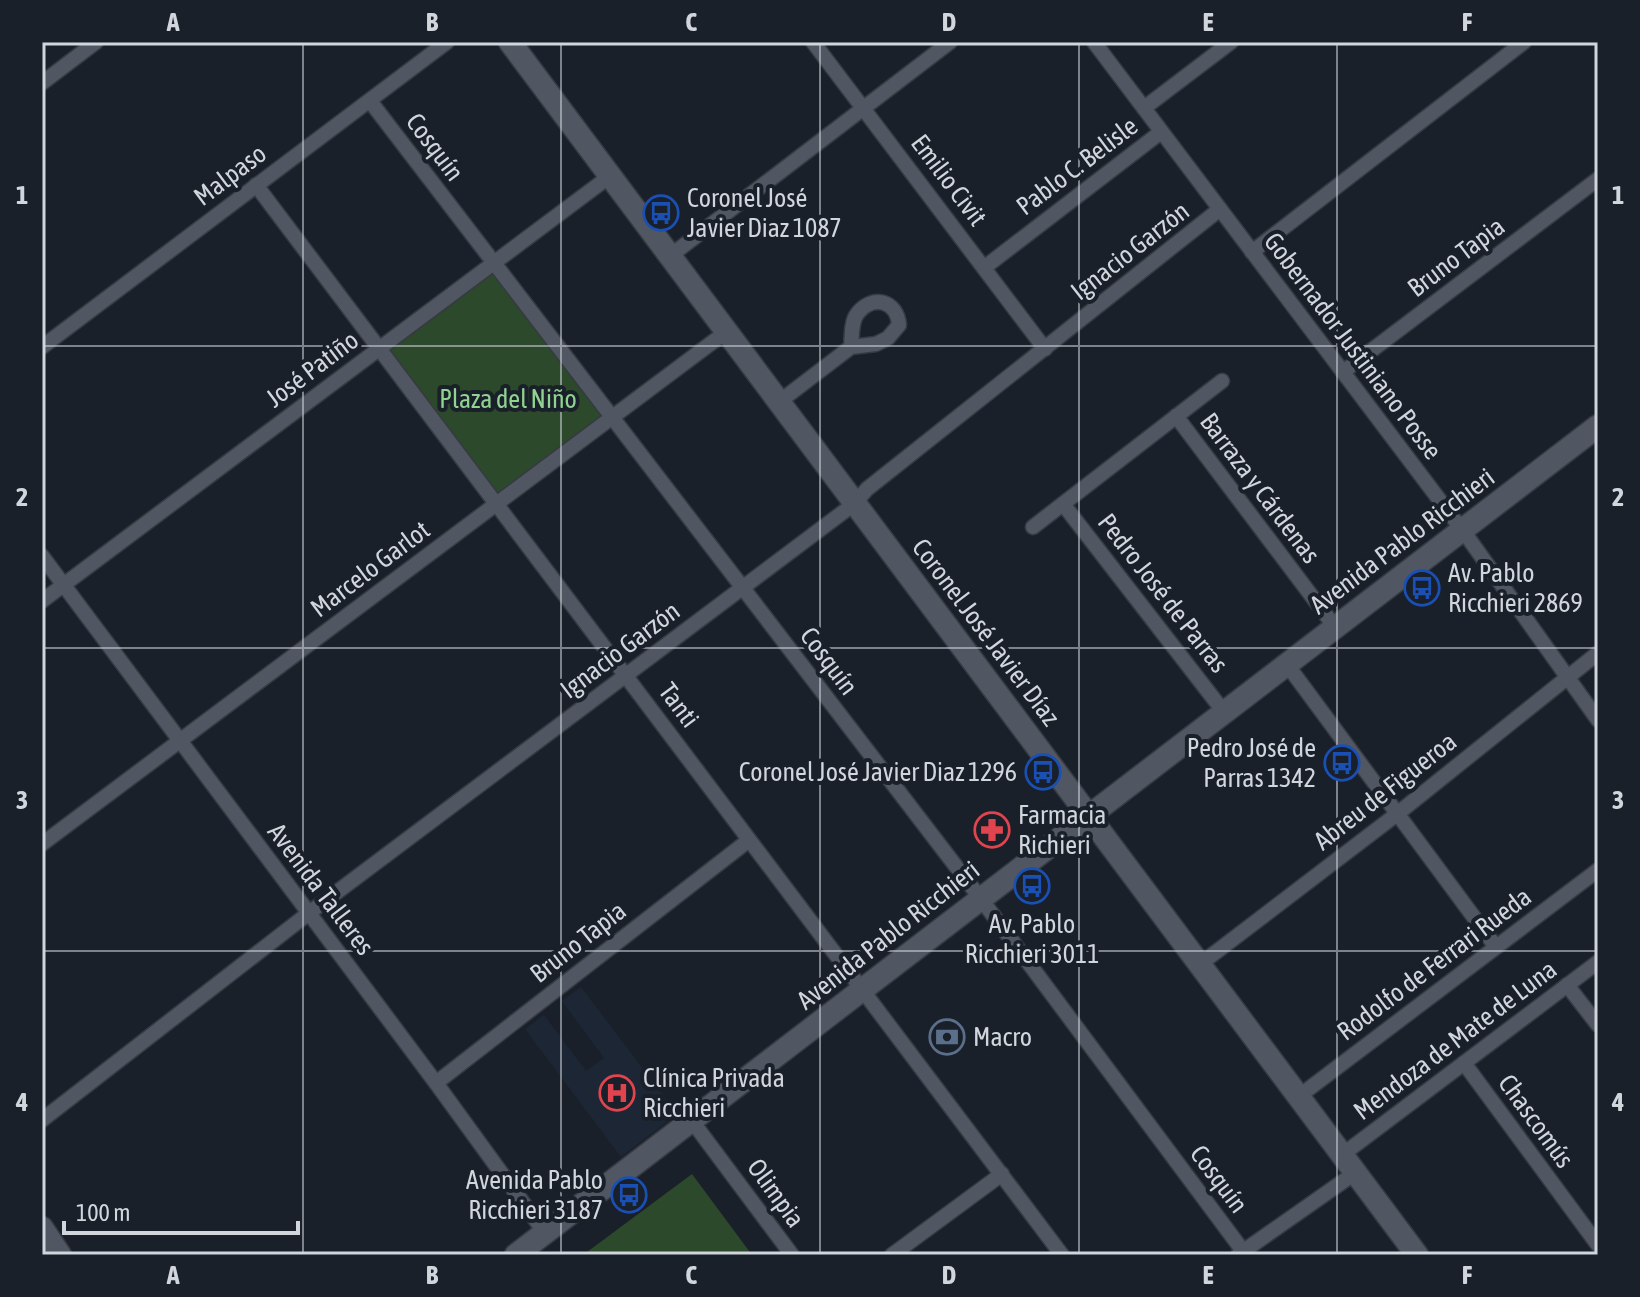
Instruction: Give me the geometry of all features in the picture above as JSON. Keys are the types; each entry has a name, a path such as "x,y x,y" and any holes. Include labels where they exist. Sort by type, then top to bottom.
{"main road":[{"name":"Coronel José Javier Díaz","path":"510,42 1417,1255"},
{"name":"Avenida Pablo Ricchieri","path":"535,1255 696,1125 1092,821 1294,674 1598,426"},
{"name":"Avenida Pablo Ricchieri","path":"1092,821 1224,712 1335,627 1598,440"},
{"name":"Avenida Pablo Ricchieri","path":"516,1255 696,1125"},
{"path":"42,1228 60,1255"}],"street":[{"path":"42,83 96,42"},
{"name":"Malpaso","path":"42,347 447,42"},
{"name":"Emilio Civit","path":"813,42 1045,349"},
{"path":"670,256 950,42"},
{"name":"Gobernador Justiniano Posse","path":"1094,42 1465,535 1598,720"},
{"name":"Pablo C. Belisle","path":"1144,108 1231,42"},
{"path":"1252,252 1524,42"},
{"name":"Cosquín","path":"370,101 984,904 1242,1254"},
{"name":"Pablo C. Belisle","path":"985,267 1161,132"},
{"name":"José Patiño","path":"42,601 610,176"},
{"name":"Bruno Tapia","path":"1343,372 1598,179"},
{"name":"Tanti","path":"256,185 1062,1255"},
{"name":"Ignacio Garzón","path":"42,1120 309,913 855,503 867,489 1220,209"},
{"name":"Marcelo Garlot","path":"42,844 726,332"},
{"path":"779,402 851,347"},
{"path":"1033,527 1222,381"},
{"name":"Barraza y Cárdenas","path":"1176,416 1335,627"},
{"name":"Pedro José de Parras","path":"1063,504 1224,712"},
{"name":"Avenida Talleres","path":"42,556 545,1233"},
{"name":"Abreu de Figueroa","path":"1199,965 1397,814 1598,653"},
{"path":"1294,674 1496,947"},
{"name":"Bruno Tapia","path":"436,1083 749,840"},
{"name":"Rodolfo de Ferrari Rueda","path":"1298,1097 1598,870"},
{"name":"Mendoza de Mate de Luna","path":"1242,1254 1464,1063 1598,962"},
{"path":"1567,985 1598,1025"},
{"name":"Chascomús","path":"1464,1063 1598,1245"},
{"name":"Olimpia","path":"696,1125 792,1255"},
{"path":"892,1255 1002,1174"},
{"path":"535,1255 545,1233"}],"shaded area":[{"name":"Clínica Privada Ricchieri","path":"581,987 677,1114 621,1157 525,1029 544,1015 586,1071 604,1058 562,1001"}],"green space":[{"name":"Plaza del Niño","path":"494,263 612,417 496,504 380,348"},
{"path":"692,1174 752,1255 583,1255"}],"place":[{"name":"Coronel José Javier Diaz 1087","path":"661,213"},
{"name":"Av. Pablo Ricchieri 2869","path":"1422,588"},
{"name":"Pedro José de Parras 1342","path":"1342,763"},
{"name":"Coronel José Javier Diaz 1296","path":"1043,772"},
{"name":"Farmacia Richieri","path":"992,830"},
{"name":"Av. Pablo Ricchieri 3011","path":"1032,886"},
{"name":"Macro","path":"947,1037"},
{"name":"Clínica Privada Ricchieri","path":"617,1093"},
{"name":"Avenida Pablo Ricchieri 3187","path":"629,1195"}]}
